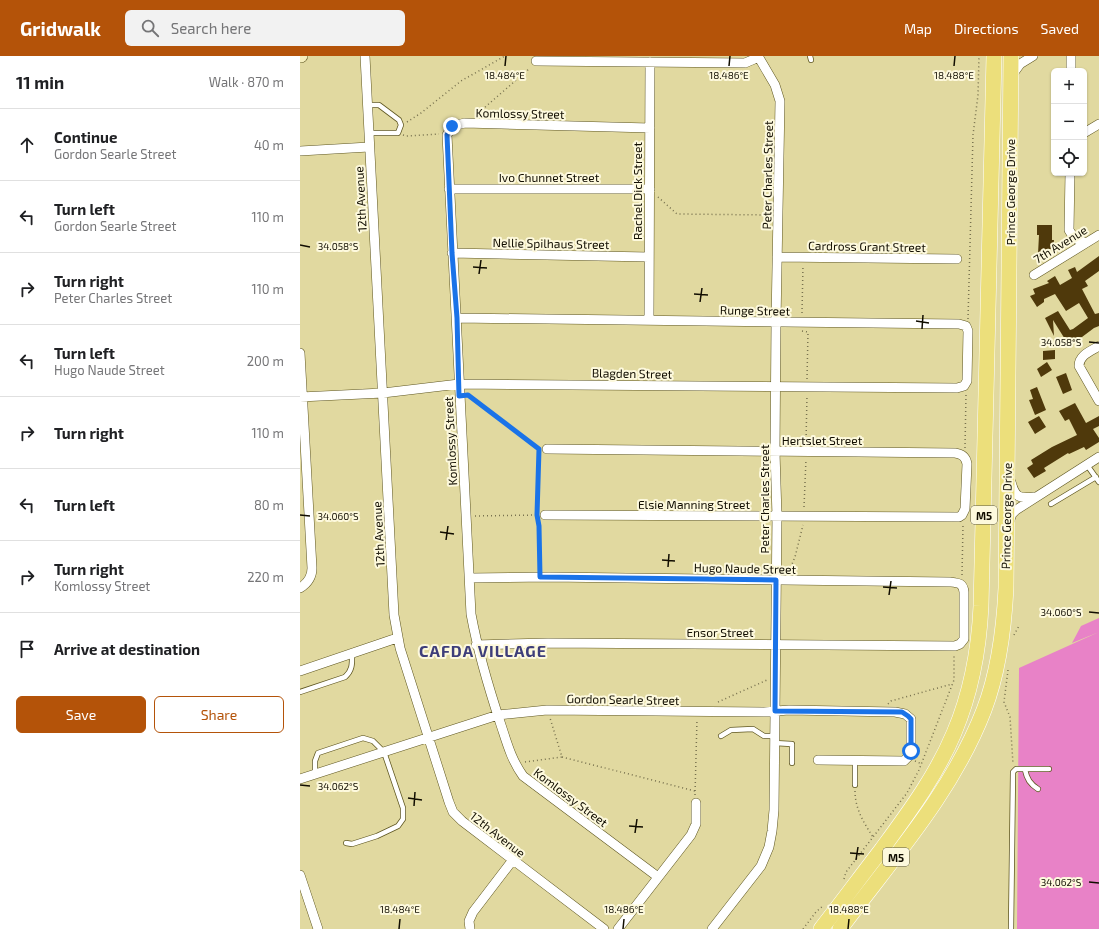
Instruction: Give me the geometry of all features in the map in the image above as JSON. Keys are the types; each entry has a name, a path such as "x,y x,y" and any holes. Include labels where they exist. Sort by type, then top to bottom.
{"main road":[{"name":"Prince George Drive","path":"821,929 909,812 934,773 954,732 965,701 975,665 980,630 981,606 994,56"},
{"name":"Prince George Drive","path":"840,929 932,808 949,782 971,741 984,708 996,670 1002,634 1005,596 1011,78 1010,56"}],"street":[{"name":"12th Avenue","path":"365,56 393,606 398,638 453,812 512,861 604,929"},
{"path":"536,60 745,64 758,56"},
{"name":"Peter Charles Street","path":"712,929 761,866 769,847 774,810 777,516 776,322 780,101 775,84 758,56"},
{"path":"1011,78 1015,69 1020,64 1033,56"},
{"path":"1071,56 1071,68"},
{"name":"Rachel Dick Street","path":"649,320 650,62"},
{"name":"Komlossy Street","path":"650,128 465,123 452,126 447,135 471,614 476,645 514,764 523,776 658,877"},
{"path":"1087,131 1099,124"},
{"path":"300,151 369,147"},
{"path":"1070,176 1069,230 1074,238 1086,243"},
{"name":"Ivo Chunnet Street","path":"449,189 650,189"},
{"name":"7th Avenue","path":"1034,275 1099,235"},
{"name":"Nellie Spilhaus Street","path":"452,253 649,257"},
{"name":"Cardross Grant Street","path":"777,257 957,259"},
{"name":"Runge Street","path":"457,318 963,324 966,326 968,331 968,374 965,389"},
{"path":"1099,346 1083,356 1078,366 1099,401"},
{"path":"300,353 301,397 312,568 309,580 300,588"},
{"name":"Blagden Street","path":"301,397 383,392 459,384 965,389"},
{"name":"Hertslet Street","path":"543,449 959,454 966,460 967,464 965,509 963,518"},
{"path":"1006,533 1012,514 1099,457"},
{"path":"1007,467 1016,495 1024,499 1036,497"},
{"name":"Elsie Manning Street","path":"541,515 963,518"},
{"name":"Hugo Naude Street","path":"470,578 540,577 950,582 960,584 964,588 964,632 962,642"},
{"path":"300,671 398,638"},
{"name":"Ensor Street","path":"476,645 548,643 955,646 962,642"},
{"name":"Gordon Searle Street","path":"300,779 498,715 547,710 697,712 879,711 902,712 911,719 911,751 906,759 901,761 855,760"},
{"path":"818,760 855,760"},
{"path":"618,929 694,830 696,824 696,803"},
{"path":"470,929 469,921 473,912 512,861"},
{"path":"300,875 318,929"}],"lane":[{"path":"367,105 379,105 399,120 401,125 398,133 368,133"},
{"path":"1087,465 1099,482"},
{"path":"1051,504 1096,477"},
{"path":"300,692 345,677 350,672 352,665 352,653"},
{"path":"721,736 731,730 753,729 774,740 792,744 792,763"},
{"path":"315,774 315,760 318,753 363,738 373,742 384,752 403,808 402,822 398,826 377,836 352,844 346,842"},
{"path":"855,760 855,785"},
{"path":"1011,929 1013,772 1015,770 1049,769"},
{"path":"1025,770 1028,780 1032,786 1038,789"}],"path":[{"path":"401,125 421,113 461,81 505,56"},
{"path":"968,322 973,135 978,95 979,56"},
{"path":"465,123 527,71 536,60"},
{"path":"398,133 406,136 447,135"},
{"path":"650,189 678,214 778,215"},
{"path":"786,580 794,557 804,516 808,332 802,332 801,323 803,264 815,258"},
{"path":"965,389 965,450"},
{"path":"459,396 468,395 543,449 541,515 539,526 540,577"},
{"path":"466,516 541,515"},
{"path":"962,578 963,518"},
{"path":"1013,637 1019,626"},
{"path":"844,883 846,872 907,793 919,770 954,680 954,650"},
{"path":"1008,666 1004,702 1010,717 1012,763 1015,770"},
{"path":"718,702 775,677"},
{"path":"879,711 891,701 952,684"},
{"path":"547,710 562,756"},
{"path":"696,803 697,712"},
{"path":"514,764 562,756 695,791"},
{"path":"855,785 855,798 858,808 873,837"},
{"path":"803,929 816,912 827,902"}],"shaded area":[{"path":"1099,618 1099,632 1072,643 1081,626"},
{"path":"1099,632 1099,929 1017,929 1019,668"}],"building":[{"path":"1037,225 1052,225 1052,240 1054,240 1053,249 1046,249 1045,254 1038,254 1039,235 1037,235"},
{"path":"1099,256 1099,271 1085,281 1088,286 1082,289 1095,314 1099,313 1099,326 1068,344 1053,320 1054,336 1045,318 1058,311 1070,330 1073,329 1088,318 1079,303 1066,311 1055,294 1044,299 1044,302 1037,307 1030,296 1035,294 1033,289 1049,283 1047,281 1055,276 1060,285 1072,278 1068,270 1075,267 1077,272"},
{"path":"1055,350 1055,359 1043,360 1043,351"},
{"path":"1047,362 1052,370 1041,377 1037,369"},
{"path":"1066,373 1072,390 1063,394 1056,377"},
{"path":"1037,387 1046,410 1035,415 1029,400 1033,399 1030,390"},
{"path":"1075,403 1086,423 1099,416 1099,426 1093,429 1099,438 1099,442 1086,450 1084,447 1069,454 1068,453 1044,468 1046,471 1034,478 1027,468 1033,464 1031,460 1052,447 1077,435 1069,419 1065,421 1059,411"},
{"path":"1039,416 1046,427 1035,434 1028,422"}],"district":[{"name":"CAFDA VILLAGE","path":"483,650"}],"route":[{"path":"452,126 447,135 452,253 457,318 459,396 468,395 539,449 537,515 539,526 540,577 776,580 775,711 902,712 911,719 912,722 911,751"}]}
